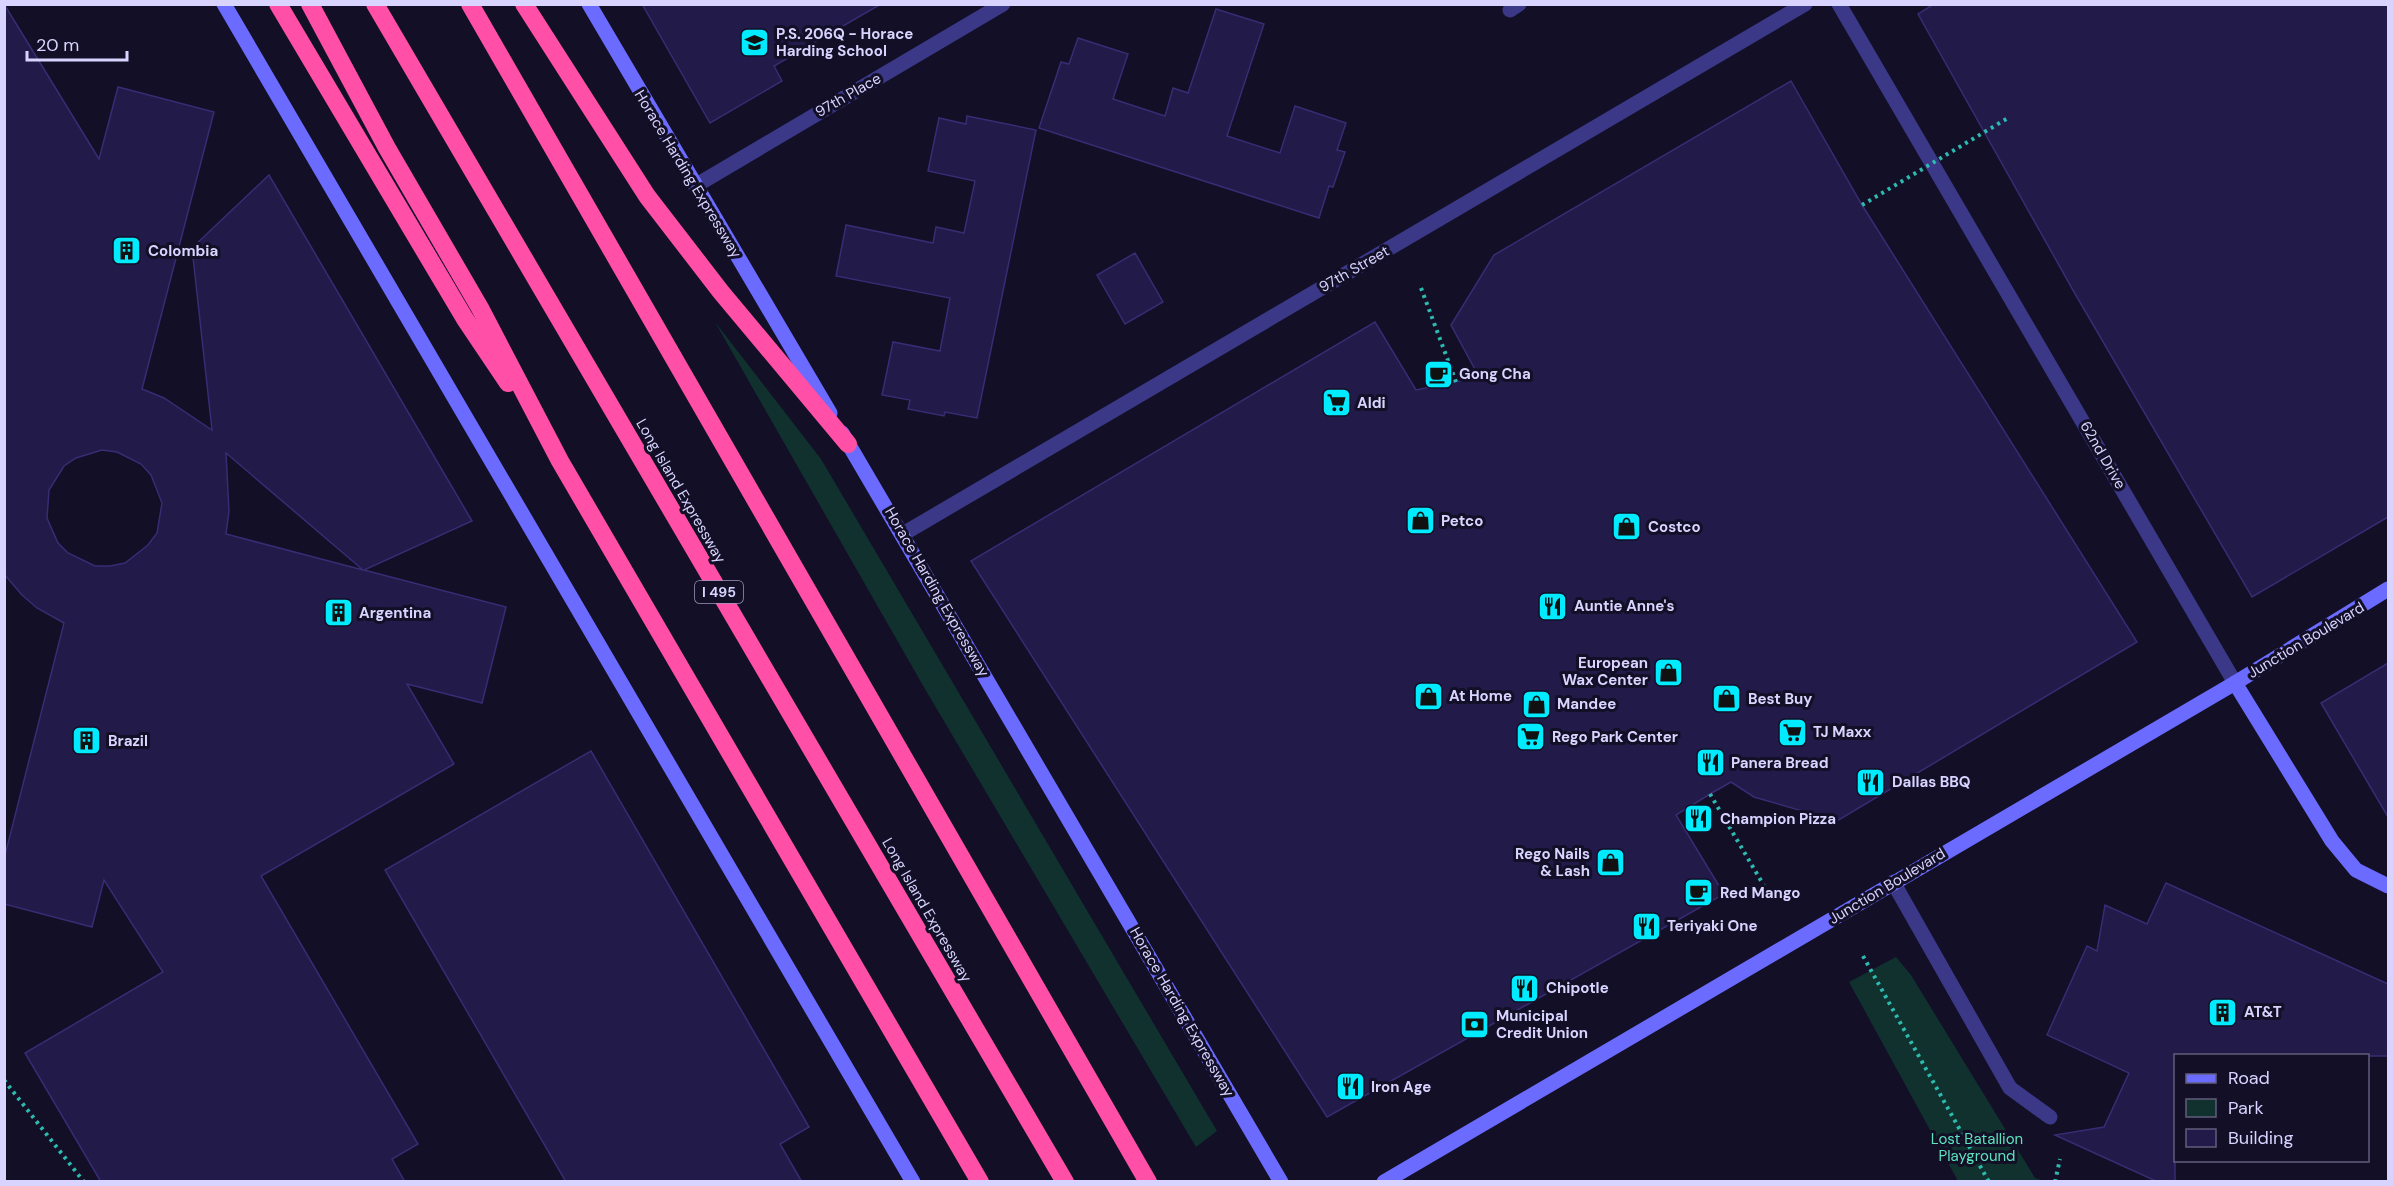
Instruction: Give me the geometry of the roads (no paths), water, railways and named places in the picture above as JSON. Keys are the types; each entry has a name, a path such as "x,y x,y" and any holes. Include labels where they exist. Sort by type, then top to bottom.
{"highway":[{"path":"278,4 465,319 560,461"},
{"path":"310,4 387,148 480,308 560,461 980,1182"},
{"name":"Long Island Expressway","path":"375,4 1065,1180"},
{"path":"470,4 1148,1182"},
{"path":"525,4 571,81 647,196 721,292 848,444"}],"main road":[{"path":"224,4 913,1182"},
{"name":"Horace Harding Expressway","path":"589,4 903,534 1281,1182"},
{"name":"Junction Boulevard","path":"1384,1182 2235,682 2388,589"},
{"name":"62nd Drive","path":"2235,682 2332,841 2356,870 2388,886"}],"street":[{"name":"97th Place","path":"695,186 1003,4"},
{"name":"97th Street","path":"903,534 1805,4"},
{"name":"62nd Drive","path":"1839,4 2235,682"},
{"path":"1893,882 2010,1088 2050,1118"}],"place":[{"name":"P.S. 206Q - Horace Harding School","path":"755,43"},
{"name":"Colombia","path":"127,251"},
{"name":"Gong Cha","path":"1438,374"},
{"name":"Aldi","path":"1336,403"},
{"name":"Petco","path":"1420,521"},
{"name":"Costco","path":"1627,527"},
{"name":"Auntie Anne's","path":"1553,606"},
{"name":"Argentina","path":"338,613"},
{"name":"European Wax Center","path":"1669,672"},
{"name":"At Home","path":"1428,696"},
{"name":"Best Buy","path":"1727,699"},
{"name":"Mandee","path":"1536,704"},
{"name":"TJ Maxx","path":"1792,732"},
{"name":"Rego Park Center","path":"1531,737"},
{"name":"Brazil","path":"87,741"},
{"name":"Panera Bread","path":"1710,763"},
{"name":"Dallas BBQ","path":"1871,782"},
{"name":"Champion Pizza","path":"1699,819"},
{"name":"Rego Nails & Lash","path":"1611,863"},
{"name":"Red Mango","path":"1699,893"},
{"name":"Teriyaki One","path":"1646,926"},
{"name":"Chipotle","path":"1525,988"},
{"name":"AT&T","path":"2223,1012"},
{"name":"Municipal Credit Union","path":"1475,1025"},
{"name":"Iron Age","path":"1350,1087"}],"park label":[{"name":"Lost Batallion Playground","path":"1977,1148"}]}
